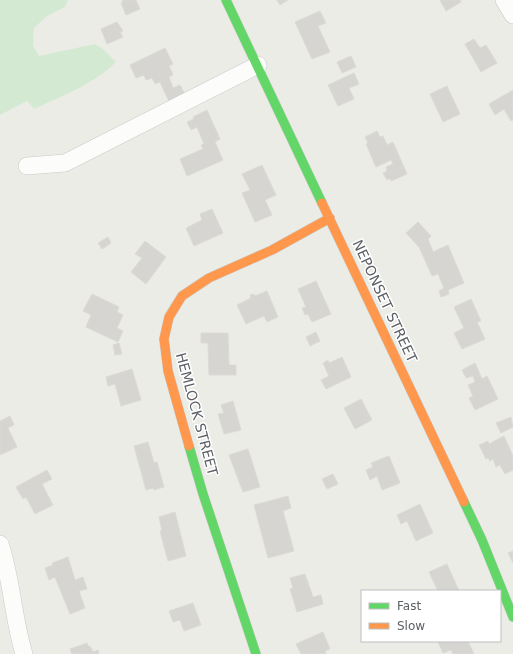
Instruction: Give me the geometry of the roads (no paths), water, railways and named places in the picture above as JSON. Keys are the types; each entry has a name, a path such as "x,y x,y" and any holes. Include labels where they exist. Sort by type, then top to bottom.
{"main road":[{"name":"NEPONSET STREET","path":"226,0 482,540 513,617"},
{"name":"HEMLOCK STREET","path":"256,654 203,494 168,371 164,339 169,317 182,296 209,278 272,250 330,218"}],"street":[{"path":"504,0 513,15"},
{"path":"28,166 65,163 258,65"},
{"path":"0,544 7,566 20,640 24,654"}]}
